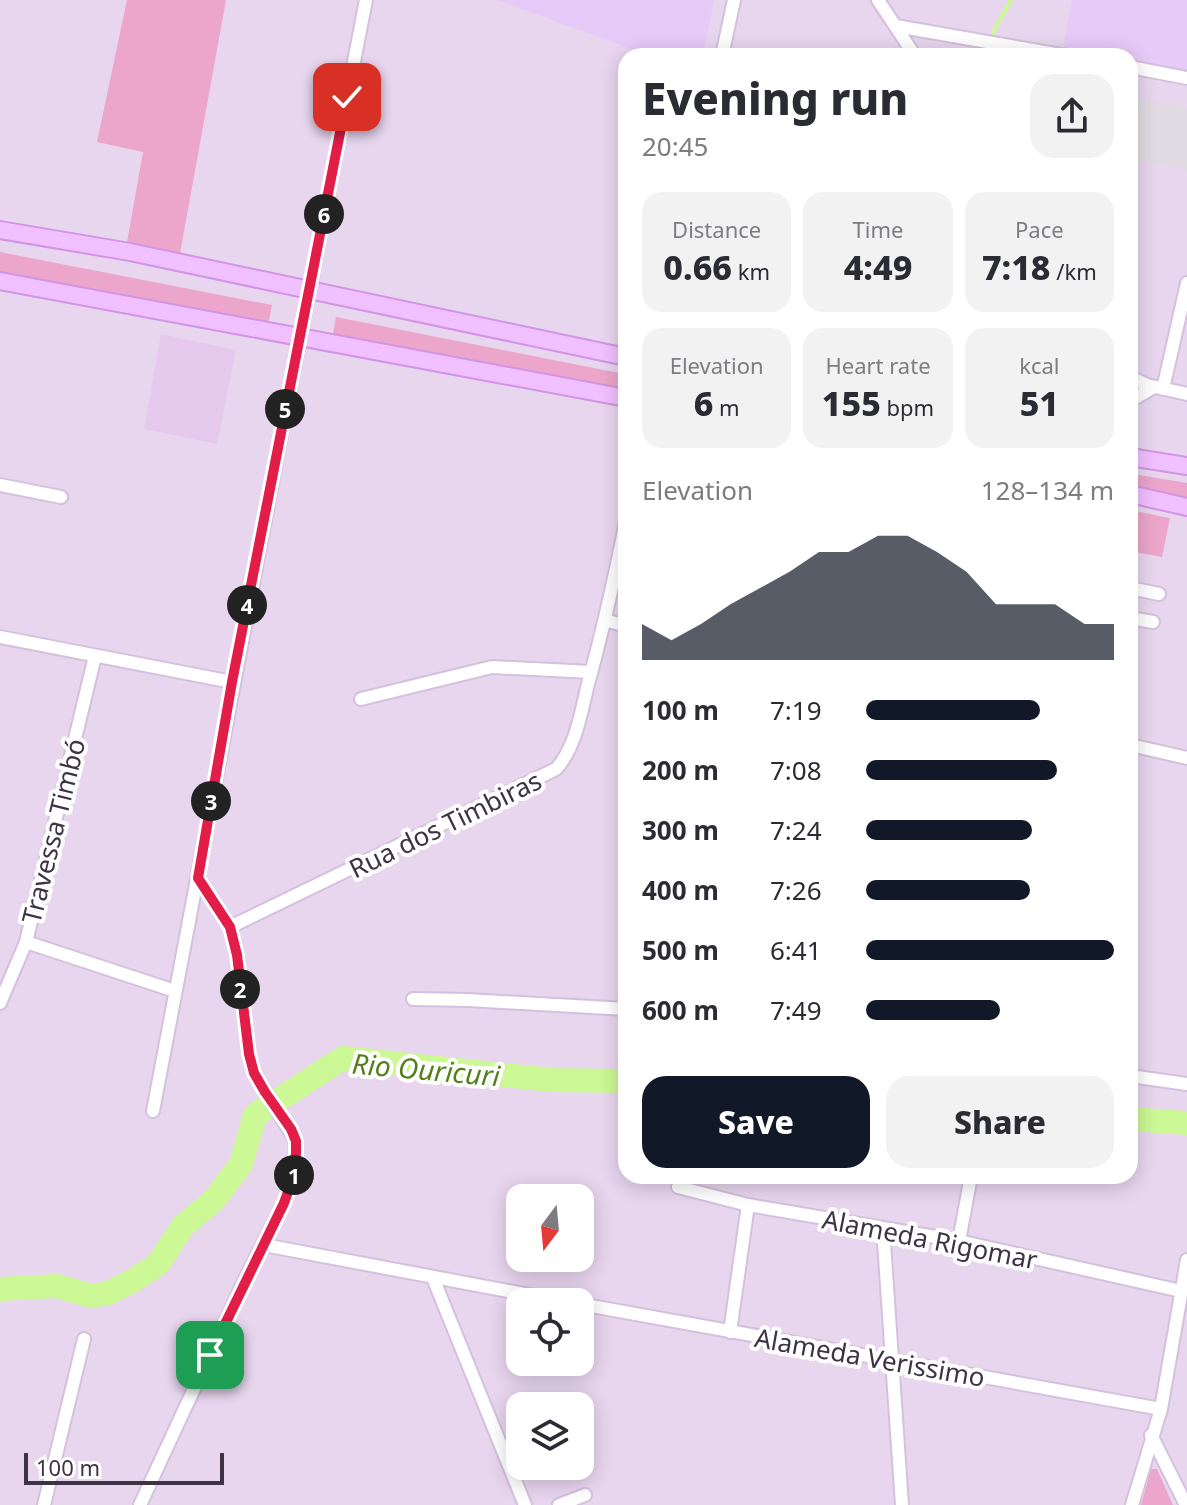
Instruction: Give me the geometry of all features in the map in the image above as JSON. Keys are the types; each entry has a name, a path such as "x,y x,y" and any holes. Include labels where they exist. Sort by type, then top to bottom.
{"street":[{"path":"153,1111 232,682 366,0"},
{"path":"724,48 734,0"},
{"path":"878,0 910,48"},
{"path":"896,26 1021,48"},
{"path":"1138,69 1187,78"},
{"path":"0,230 130,252 618,355"},
{"path":"0,281 618,397"},
{"path":"1159,388 1187,283"},
{"path":"1138,380 1187,394"},
{"path":"1138,397 1159,388"},
{"path":"1138,458 1187,466"},
{"path":"0,485 61,497"},
{"path":"1138,496 1187,507"},
{"name":"Rua dos Timbiras","path":"230,927 556,769 568,753 605,620 618,559"},
{"path":"1138,590 1159,594"},
{"path":"1138,619 1153,622"},
{"path":"605,620 618,624"},
{"path":"0,637 232,682"},
{"name":"Travessa Timbó","path":"0,1003 26,942 95,656"},
{"path":"361,699 492,667 591,672"},
{"path":"1138,747 1187,758"},
{"path":"140,1505 290,1190 296,1153 296,1141 291,1129 272,1105 254,1073 230,927 198,878"},
{"path":"26,942 175,991"},
{"path":"413,999 618,1009"},
{"path":"1138,1077 1187,1084"},
{"path":"959,1241 970,1184"},
{"name":"Alameda Rigomar","path":"678,1187 748,1205 959,1241 1181,1291"},
{"path":"730,1332 748,1205"},
{"path":"883,1228 902,1505"},
{"path":"264,1245 506,1291"},
{"path":"1132,1505 1161,1409 1187,1260"},
{"path":"433,1278 525,1505"},
{"name":"Alameda Verissimo","path":"594,1307 1161,1409"},
{"path":"44,1505 84,1339"},
{"path":"1151,1435 1186,1505"},
{"path":"559,1505 585,1495"}],"shaded area":[{"path":"0,0 1187,0 1187,1505 0,1505"},
{"path":"127,0 226,0 179,259 126,248 143,152 97,142"},
{"path":"497,0 714,0 705,48 629,48"},
{"path":"1072,0 1187,0 1187,72 1138,63 1138,48 1063,48"},
{"path":"1138,98 1187,107 1187,171 1138,161"},
{"path":"0,252 272,305 268,326 0,273"},
{"path":"336,317 618,373 616,394 332,339"},
{"path":"161,334 236,350 217,444 144,429"},
{"path":"1138,475 1187,483 1187,504 1138,495"},
{"path":"1138,512 1170,518 1162,557 1138,552"},
{"path":"1151,1469 1157,1469 1173,1505 1141,1505"}],"waterway":[{"path":"990,48 995,28 1011,0"},
{"name":"Rio Ouricuri","path":"0,1289 57,1286 91,1296 108,1293 158,1264 183,1226 214,1200 241,1164 255,1115 343,1058 552,1080 618,1081"},
{"name":"Rio Ouricuri","path":"1138,1120 1187,1123"}],"route":[{"path":"210,1355 290,1190 295,1167 296,1141 291,1129 272,1105 254,1073 243,1022 237,955 230,927 198,878 232,682 347,97"}]}
